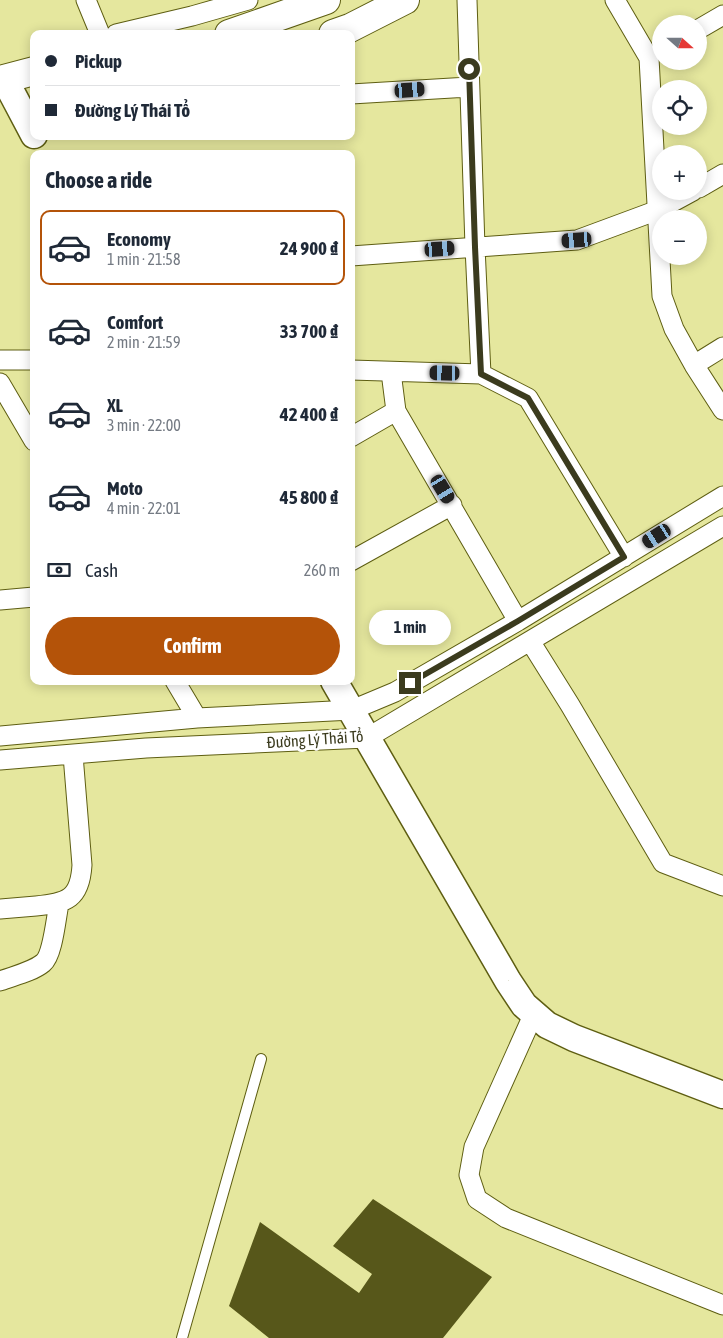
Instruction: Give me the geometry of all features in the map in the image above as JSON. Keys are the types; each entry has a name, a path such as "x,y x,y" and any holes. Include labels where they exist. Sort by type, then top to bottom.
{"main road":[{"path":"240,30 326,0"},
{"path":"344,30 405,0"},
{"path":"3,80 30,72"},
{"path":"3,80 30,84"}],"street":[{"path":"86,0 98,30"},
{"path":"133,30 248,0"},
{"path":"466,0 481,374"},
{"path":"615,0 652,50"},
{"path":"708,24 723,15"},
{"path":"655,70 658,210 676,200"},
{"path":"3,80 30,123"},
{"path":"355,94 469,86"},
{"path":"707,183 723,174"},
{"path":"355,256 577,240 652,212"},
{"path":"661,265 662,296 674,329 694,365 723,410"},
{"path":"694,365 723,347"},
{"path":"0,360 30,360"},
{"path":"355,370 481,374 528,398 624,557"},
{"path":"391,372 396,411 518,621"},
{"path":"0,383 30,435"},
{"path":"355,435 396,411"},
{"name":"Đường Lý Thái Tổ","path":"0,736 197,718 352,710 395,692 518,621 723,496"},
{"path":"355,559 452,505"},
{"name":"Đường Lý Thái Tổ","path":"0,760 146,748 367,738 723,526"},
{"path":"0,600 30,598"},
{"path":"530,641 664,863 723,886"},
{"path":"177,685 197,718"},
{"path":"336,685 508,981 524,1005 547,1025 574,1038 723,1095"},
{"path":"0,908 58,904 72,897 81,880 82,865 73,755"},
{"path":"0,981 44,962 49,954 58,904"},
{"path":"534,1014 474,1147 469,1175 477,1199 506,1218 723,1305"}],"lane":[{"path":"182,1338 261,1059"}],"building":[{"path":"373,1199 492,1277 443,1338 269,1338 229,1306 260,1222 359,1293 372,1274 333,1246"}],"route":[{"path":"410,683 624,557 528,398 481,374 469,69"}]}
